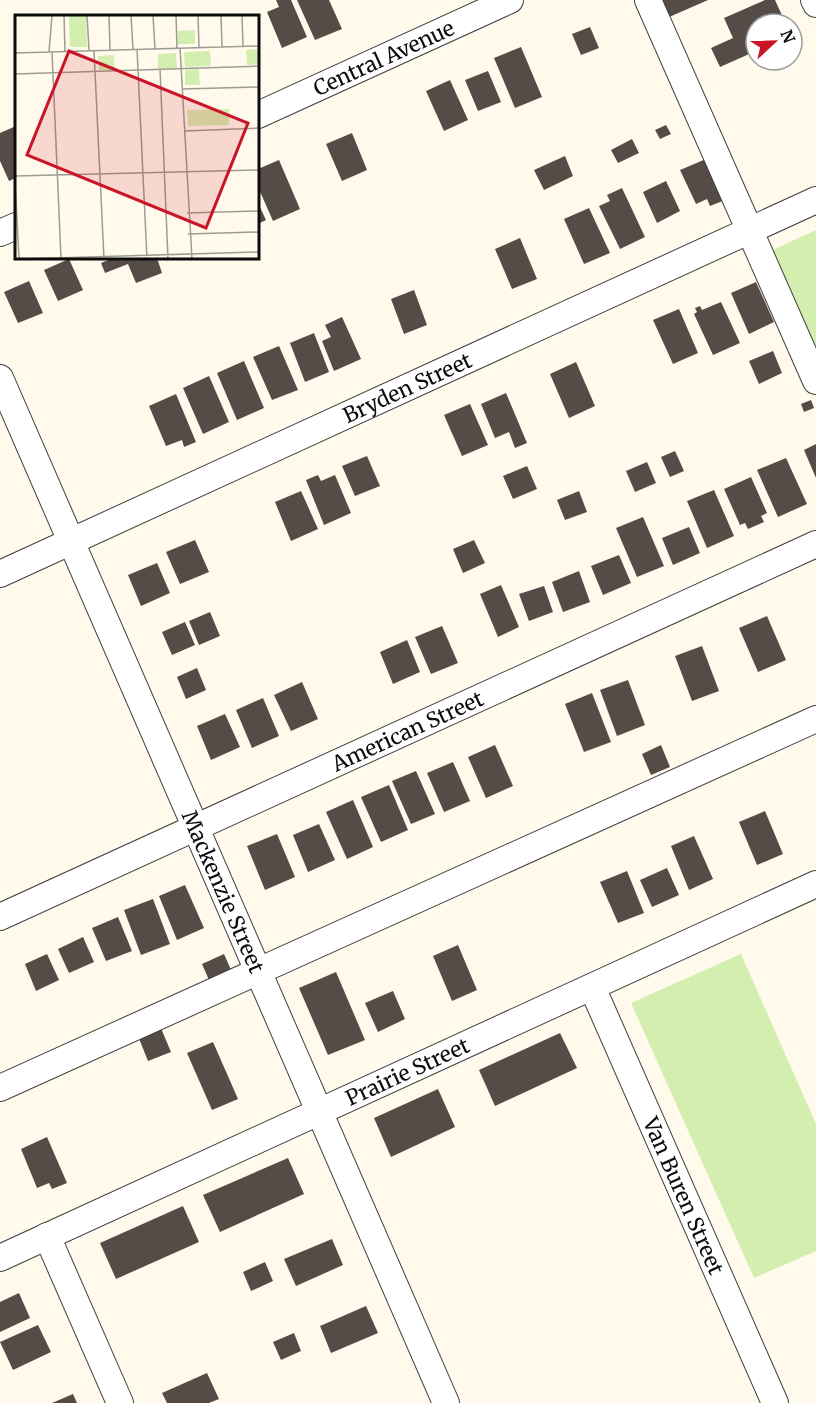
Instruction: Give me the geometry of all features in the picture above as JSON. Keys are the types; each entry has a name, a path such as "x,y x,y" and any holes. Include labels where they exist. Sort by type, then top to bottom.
{"street":[{"name":"Central Avenue","path":"260,114 510,0"},
{"path":"648,0 816,381"},
{"path":"814,0 816,4"},
{"name":"Bryden Street","path":"0,574 816,200"},
{"path":"0,233 15,226"},
{"name":"Mackenzie Street","path":"0,378 446,1403"},
{"name":"American Street","path":"0,917 816,544"},
{"path":"0,1088 816,719"},
{"name":"Prairie Street","path":"0,1258 816,884"},
{"name":"Van Buren Street","path":"592,987 775,1403"},
{"path":"47,1236 120,1403"}],"green space":[{"path":"816,230 816,355 766,253"},
{"path":"741,954 816,1124 816,1251 754,1278 631,1003"}],"building":[{"path":"276,0 291,0 307,37 282,48 267,12 279,7"},
{"path":"297,0 329,0 342,29 315,40"},
{"path":"659,0 708,0 667,18"},
{"path":"765,0 775,0 780,12 744,12 744,56 720,67 711,48 733,38 724,18"},
{"path":"590,27 599,48 581,55 572,34"},
{"path":"521,47 542,97 515,108 494,58"},
{"path":"488,71 501,102 478,111 465,80"},
{"path":"450,80 468,120 444,131 426,91"},
{"path":"666,125 671,134 660,139 655,130"},
{"path":"15,126 15,178 9,181 0,161 0,133"},
{"path":"352,133 367,170 342,181 326,144"},
{"path":"632,139 639,153 618,163 611,150"},
{"path":"565,156 573,176 544,190 534,170"},
{"path":"706,159 725,200 710,206 707,199 696,204 680,170"},
{"path":"279,160 300,209 273,221 260,192 260,168"},
{"path":"666,181 680,211 657,223 643,192"},
{"path":"622,188 645,237 620,249 599,206 610,201 607,195"},
{"path":"260,207 266,220 260,223"},
{"path":"589,208 610,253 584,264 564,219"},
{"path":"520,238 537,279 512,289 495,249"},
{"path":"69,260 83,290 58,301 44,270"},
{"path":"108,260 158,260 162,273 136,283 128,264 105,273 101,263"},
{"path":"29,281 43,313 18,323 4,292"},
{"path":"756,282 774,322 749,334 731,293"},
{"path":"414,290 427,325 404,334 391,299"},
{"path":"721,302 740,343 713,355 694,314 697,312 695,308 700,306 702,310"},
{"path":"679,309 698,353 673,364 653,320"},
{"path":"342,317 361,359 334,371 322,341 331,337 325,325"},
{"path":"314,333 329,372 305,382 290,343"},
{"path":"279,346 298,390 272,400 253,357"},
{"path":"773,351 782,373 759,384 749,361"},
{"path":"244,361 264,408 237,420 217,373"},
{"path":"576,362 595,406 569,418 550,374"},
{"path":"209,376 229,422 203,434 183,388"},
{"path":"506,393 527,443 515,448 509,432 495,438 481,404"},
{"path":"176,394 196,442 184,447 182,440 166,446 149,406"},
{"path":"811,400 814,408 804,412 801,404"},
{"path":"470,404 488,445 462,456 444,415"},
{"path":"816,444 816,478 804,450"},
{"path":"675,451 684,471 670,477 661,457"},
{"path":"367,456 380,486 355,496 342,466"},
{"path":"786,458 807,504 778,517 757,470"},
{"path":"647,462 656,483 635,492 626,471"},
{"path":"527,466 537,489 513,499 503,476"},
{"path":"318,475 321,481 335,475 351,513 324,525 306,480"},
{"path":"751,477 767,513 761,516 764,522 748,529 745,523 740,525 724,489"},
{"path":"714,490 734,536 707,548 687,501"},
{"path":"301,491 318,529 291,541 275,502"},
{"path":"579,491 587,512 565,520 557,500"},
{"path":"643,517 664,566 637,577 616,528"},
{"path":"689,527 700,553 673,565 662,538"},
{"path":"195,540 209,572 180,584 166,552"},
{"path":"474,540 485,563 463,573 453,549"},
{"path":"619,555 631,583 603,595 591,566"},
{"path":"157,563 170,593 141,606 128,575"},
{"path":"579,571 590,602 563,612 552,582"},
{"path":"501,585 519,627 498,637 480,594"},
{"path":"544,586 553,612 529,621 519,594"},
{"path":"210,612 220,636 199,645 189,621"},
{"path":"767,616 786,660 758,672 739,628"},
{"path":"185,622 195,645 172,655 162,632"},
{"path":"442,626 458,663 431,674 415,637"},
{"path":"407,640 420,672 393,684 380,652"},
{"path":"702,646 719,691 692,701 675,656"},
{"path":"197,668 206,690 186,699 177,677"},
{"path":"628,680 645,725 617,736 600,690"},
{"path":"302,682 318,719 291,731 274,695"},
{"path":"592,693 611,742 584,752 565,704"},
{"path":"263,698 279,736 252,748 236,710"},
{"path":"225,714 240,747 211,760 197,726"},
{"path":"495,745 513,786 486,798 468,757"},
{"path":"661,745 670,767 651,775 642,754"},
{"path":"453,762 470,801 444,812 427,773"},
{"path":"416,771 435,814 411,824 392,781"},
{"path":"389,785 408,830 381,842 361,797"},
{"path":"353,800 373,847 347,859 326,812"},
{"path":"765,811 783,854 757,865 739,822"},
{"path":"319,824 335,860 308,872 293,835"},
{"path":"277,834 295,877 265,890 247,846"},
{"path":"694,836 713,879 689,890 671,846"},
{"path":"667,868 679,895 652,907 640,880"},
{"path":"627,871 644,913 618,923 600,882"},
{"path":"185,885 204,928 177,940 159,896"},
{"path":"153,899 170,944 141,955 124,910"},
{"path":"118,917 132,951 106,961 92,928"},
{"path":"83,937 94,962 69,973 58,949"},
{"path":"458,945 477,990 452,1001 433,956"},
{"path":"47,954 59,980 36,991 25,964"},
{"path":"224,954 231,970 209,980 202,964"},
{"path":"336,972 365,1040 328,1055 299,988"},
{"path":"393,991 405,1019 378,1032 365,1003"},
{"path":"160,1026 171,1052 148,1061 138,1036"},
{"path":"560,1033 577,1068 495,1106 479,1070"},
{"path":"213,1042 238,1099 212,1110 187,1053"},
{"path":"438,1089 455,1127 391,1157 374,1118"},
{"path":"47,1137 67,1183 52,1189 49,1183 37,1188 21,1149"},
{"path":"288,1158 304,1194 220,1232 203,1195"},
{"path":"183,1206 199,1242 116,1279 100,1243"},
{"path":"332,1239 343,1265 296,1286 284,1259"},
{"path":"265,1262 273,1281 251,1291 243,1272"},
{"path":"19,1293 30,1318 0,1332 0,1302"},
{"path":"366,1306 378,1333 331,1353 320,1326"},
{"path":"38,1325 51,1352 13,1370 0,1342"},
{"path":"294,1333 301,1351 281,1360 273,1342"},
{"path":"207,1373 219,1399 209,1403 167,1403 162,1393"},
{"path":"73,1394 77,1403 52,1403"}]}
